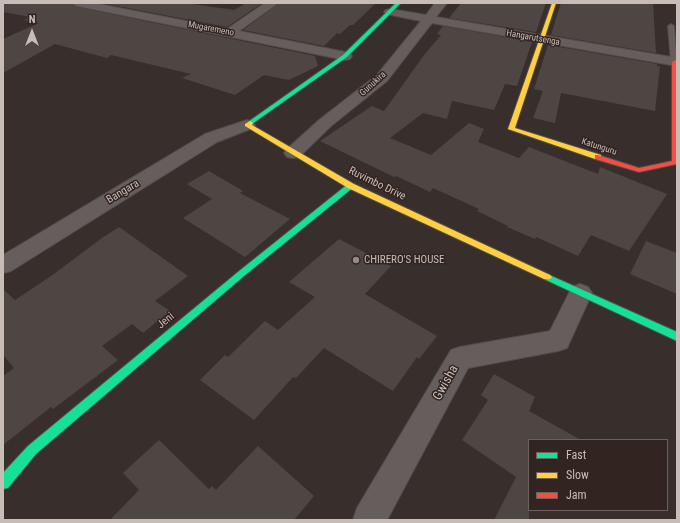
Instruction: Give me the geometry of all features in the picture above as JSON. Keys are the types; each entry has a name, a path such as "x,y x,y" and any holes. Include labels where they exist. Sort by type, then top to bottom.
{"street":[{"name":"Mugaremeno","path":"77,3 345,56"},
{"path":"229,32 272,3"},
{"name":"Gunukira","path":"293,153 324,123 382,78 441,3"},
{"path":"541,39 554,3"},
{"path":"247,125 345,56 395,8"},
{"name":"Hangarutsenga","path":"395,8 428,19 676,62"},
{"name":"Katunguru","path":"541,39 511,129 639,170 676,162 676,62"},
{"name":"Ruvimbo Drive","path":"247,125 351,186 677,337"},
{"name":"Bangara","path":"3,265 211,138 247,125"},
{"name":"Jeni","path":"3,483 32,450 241,274 351,186"},
{"name":"Gwisha","path":"369,520 460,358 558,340 580,293"}],"lane":[{"path":"671,26 676,62"}],"building":[{"path":"4,3 70,3 77,7 315,56 318,66 289,80 264,75 235,95 182,78 191,74 111,55 107,58 55,44 3,73 3,39 39,23 24,20 30,17 3,12"},
{"path":"102,3 186,3 234,10 246,3 262,3 227,27"},
{"path":"279,3 376,3 353,25 350,25 340,34 337,33 324,46 243,30"},
{"path":"461,3 546,3 536,32 449,18"},
{"path":"561,3 653,3 656,53 551,35"},
{"path":"443,26 532,42 517,86 505,84 494,110 452,101 447,119 423,113 390,138 431,155 469,123 484,129 478,142 519,158 529,147 598,174 600,167 667,194 629,251 591,235 578,256 536,237 535,239 507,227 508,226 477,211 479,209 433,188 430,192 396,176 394,177 320,141 372,106 384,111 424,55 441,35 437,34"},
{"path":"548,45 657,64 657,66 660,66 655,111 561,93 555,123 533,118 543,91 534,89"},
{"path":"209,171 243,191 240,193 290,219 245,257 183,218 212,199 187,184"},
{"path":"119,227 188,276 155,301 170,311 143,333 132,324 102,346 118,360 53,409 51,407 3,445 3,376 14,368 3,355 3,289 15,300"},
{"path":"339,239 391,266 365,294 437,336 419,359 417,357 393,391 324,348 296,378 293,377 254,420 200,380 225,355 228,357 265,321 278,330 315,297 289,282"},
{"path":"646,241 677,253 677,294 630,274"},
{"path":"494,374 535,397 529,411 579,439 528,439 529,520 494,520 516,477 462,440 488,400 481,395"},
{"path":"159,440 209,489 212,486 216,490 258,446 314,496 294,520 110,520 139,490 123,473"}],"traffic: fast":[{"path":"250,123 345,56 399,3"},
{"path":"3,483 32,450 241,274 351,186"},
{"path":"547,277 677,337"}],"traffic: slow":[{"path":"554,3 511,129 598,157"},
{"path":"250,123 247,125 351,186 547,277"}],"traffic: jam":[{"path":"598,157 639,170 676,162 675,62"}],"place":[{"name":"CHIRERO'S HOUSE","path":"356,260"}]}
